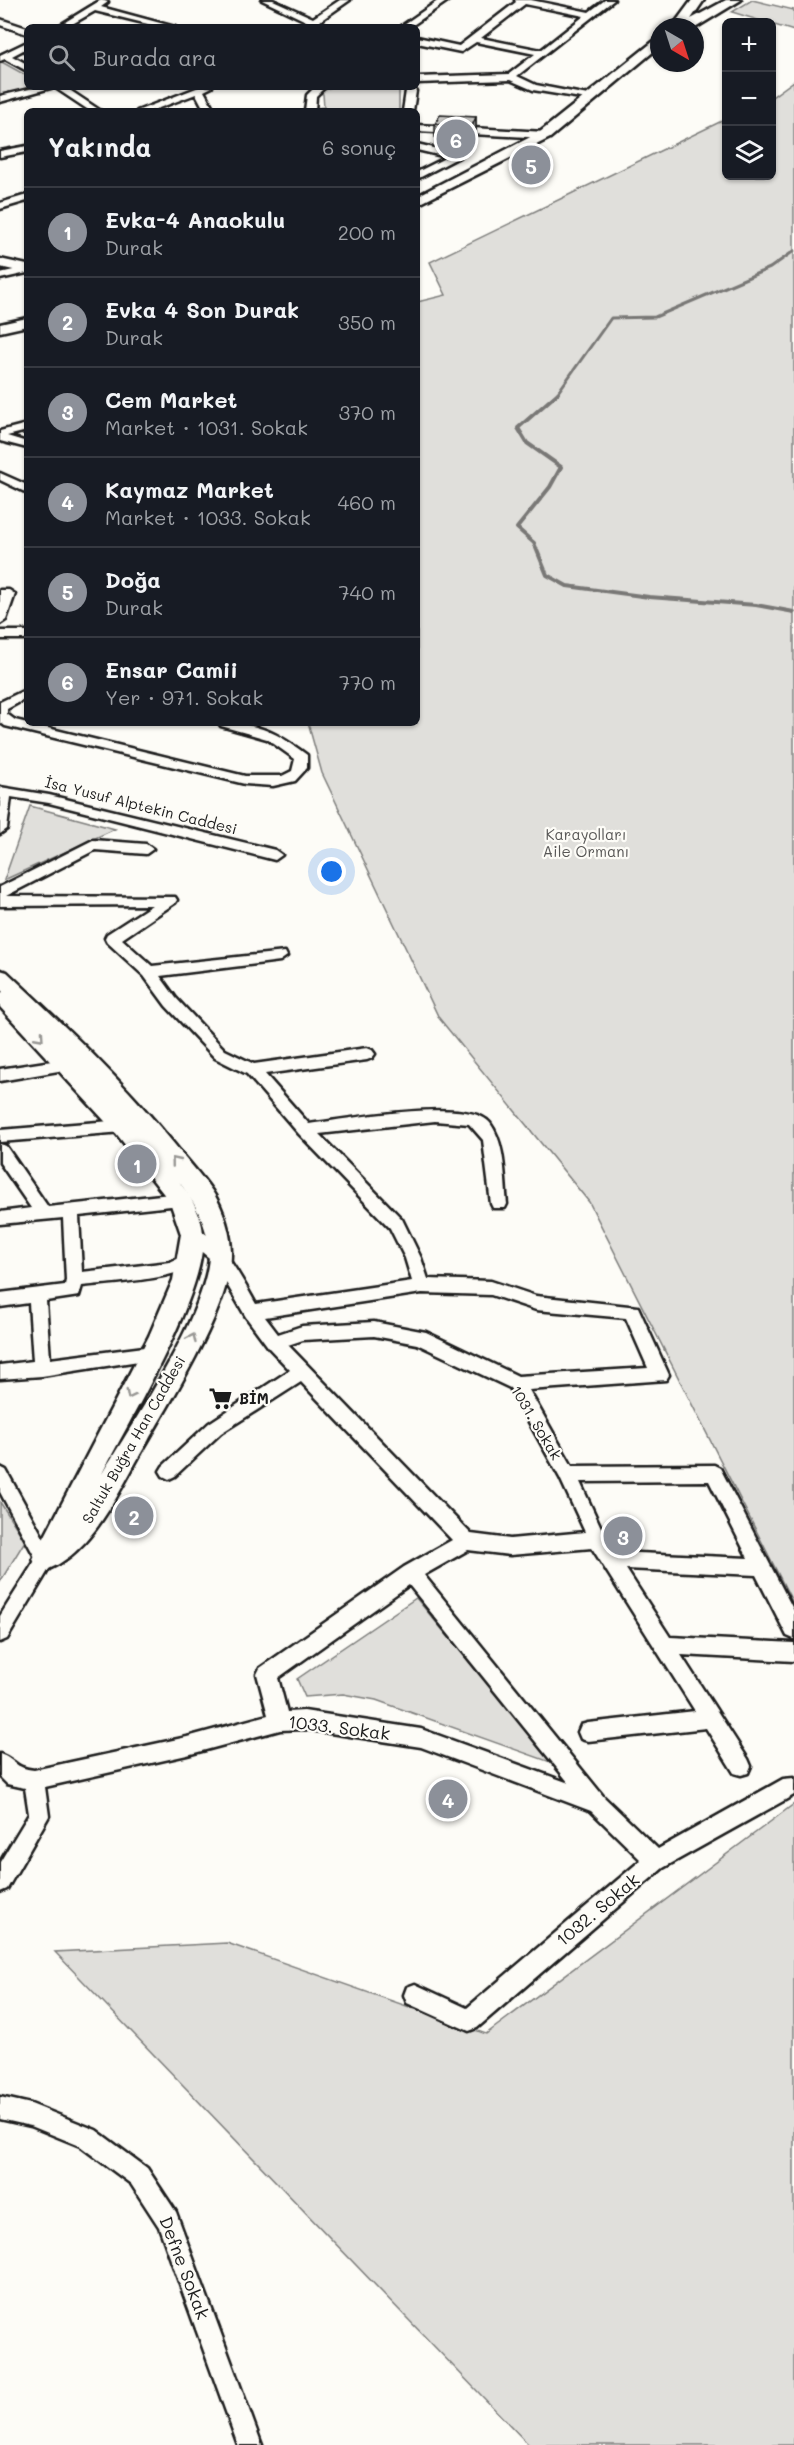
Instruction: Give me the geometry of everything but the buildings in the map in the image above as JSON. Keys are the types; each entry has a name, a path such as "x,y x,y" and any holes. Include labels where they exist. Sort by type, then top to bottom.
{"main road":[{"path":"702,18 729,1"},
{"path":"686,18 691,2 703,10 716,9"},
{"path":"420,199 545,135 650,48"},
{"path":"420,208 544,148 600,105 650,61"},
{"path":"0,262 24,268"},
{"path":"0,328 24,323"},
{"path":"0,335 24,330"},
{"name":"Saltuk Buğra Han Caddesi","path":"0,977 75,1048 137,1114 204,1197 219,1239 220,1257 215,1286 190,1343 156,1406 80,1533 46,1559"},
{"name":"Saltuk Buğra Han Caddesi","path":"0,994 123,1126 180,1199 192,1234 185,1280 152,1353 46,1559"}],"street":[{"path":"66,24 107,0"},
{"path":"266,0 322,24"},
{"path":"310,24 346,0"},
{"path":"409,24 445,0"},
{"path":"420,41 461,49 521,0 589,15"},
{"path":"511,77 610,0"},
{"path":"94,8 159,24"},
{"path":"0,22 24,30"},
{"path":"475,39 544,53"},
{"path":"3,57 24,46"},
{"path":"3,57 24,67"},
{"path":"420,80 511,77 533,87 590,98"},
{"path":"0,99 37,90"},
{"path":"64,90 91,108"},
{"path":"150,108 200,90"},
{"path":"203,90 209,108"},
{"path":"310,108 312,95 317,90"},
{"path":"408,108 410,90"},
{"path":"420,128 545,135"},
{"path":"420,148 456,156 420,174"},
{"path":"0,154 24,150"},
{"path":"0,206 24,199"},
{"path":"0,276 24,270"},
{"path":"0,437 24,428"},
{"path":"0,437 24,444"},
{"path":"12,482 24,475"},
{"path":"0,477 24,488"},
{"path":"0,594 9,594 0,620"},
{"path":"0,635 24,635"},
{"path":"24,695 0,707 0,715 10,723 245,780 281,782 296,775 303,766 303,758 282,742 235,726"},
{"path":"0,829 4,814 2,791"},
{"name":"İsa Yusuf Alptekin Caddesi","path":"2,791 49,800 275,855"},
{"path":"0,893 93,845 146,849"},
{"path":"0,900 170,900 112,938 149,972 171,1002 220,1054 252,1070 305,1130 396,1224 413,1258 422,1286"},
{"path":"149,972 280,956"},
{"path":"252,1070 366,1054"},
{"path":"0,1075 65,1065"},
{"path":"305,1130 435,1115 473,1118 483,1126 491,1139 500,1204"},
{"path":"0,1136 123,1126"},
{"path":"0,1150 44,1214"},
{"path":"0,1218 180,1199"},
{"path":"0,1300 73,1291 71,1211"},
{"path":"192,1234 220,1257 252,1312 275,1343 466,1542"},
{"path":"74,1280 172,1268 189,1260"},
{"path":"252,1312 422,1286 491,1288 536,1303 632,1312 660,1375 516,1383"},
{"path":"37,1296 42,1369"},
{"name":"1031. Sokak","path":"275,1343 302,1334 374,1329 420,1337 516,1383 567,1474 597,1539 741,1766"},
{"path":"0,1372 42,1369 152,1353"},
{"path":"169,1471 215,1428 302,1372"},
{"path":"567,1474 714,1473 764,1567 794,1630"},
{"path":"0,1475 46,1559 1,1628"},
{"path":"280,1721 267,1674 411,1573 466,1542 510,1547 597,1539"},
{"path":"611,1560 764,1567"},
{"path":"411,1573 598,1804"},
{"path":"665,1646 794,1652"},
{"path":"588,1732 711,1718"},
{"name":"1033. Sokak","path":"34,1780 187,1746 280,1721 304,1720 421,1738 598,1804 656,1861"},
{"path":"0,1763 14,1777 34,1780 39,1816 0,1882"},
{"name":"1032. Sokak","path":"415,1995 469,2020 656,1861 790,1786"},
{"name":"Defne Sokak","path":"0,2108 31,2115 88,2138 140,2176 168,2220 250,2445"}],"green space":[{"path":"752,0 794,10 794,31 776,25 776,18 752,18 732,12"},
{"path":"0,61 24,74 24,90 27,90 3,97 0,95"},
{"name":"Karayolları Aile Ormanı","path":"794,81 794,1605 589,1202 439,1018 322,773 309,726 420,726 420,301 446,295 430,262 722,121 722,180 776,180 776,94"},
{"path":"325,90 399,90 399,108 316,108 324,107 323,94 319,93"},
{"path":"30,806 115,829 4,880"},
{"path":"0,1502 25,1541 0,1582"},
{"path":"416,1598 553,1763 376,1700 343,1694 305,1697 297,1679"},
{"path":"794,1804 794,2445 529,2445 55,1952 227,1943 486,2034"}],"waterway":[{"path":"556,394 611,318 655,317 770,268 794,251"},
{"path":"556,394 518,428 527,443 561,467 550,487 517,528 534,543 547,575 567,586 649,597 756,605 794,612"}],"place":[{"name":"Ensar Camii","path":"456,139"},
{"name":"Doğa","path":"531,165"},
{"name":"Evka-4 Anaokulu","path":"137,1164"},
{"name":"BİM","path":"221,1399"},
{"name":"Evka 4 Son Durak","path":"134,1516"},
{"name":"Cem Market","path":"623,1536"},
{"name":"Kaymaz Market","path":"448,1799"}]}
